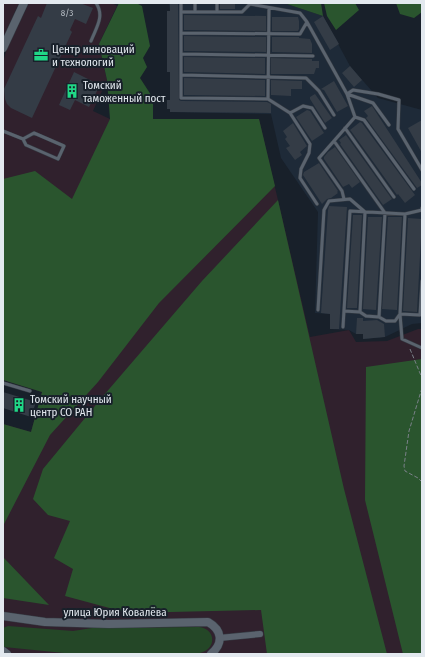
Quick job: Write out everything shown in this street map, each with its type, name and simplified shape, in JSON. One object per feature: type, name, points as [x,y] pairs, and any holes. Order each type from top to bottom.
[{"type":"main road","points":[[3,48],[24,3]]},
{"type":"main road","name":"улица Юрия Ковалёва","points":[[3,616],[14,619],[45,622],[109,624],[208,622],[218,630],[219,638]]},
{"type":"main road","points":[[3,622],[14,619]]},
{"type":"main road","points":[[211,654],[216,650],[219,644],[219,638]]},
{"type":"main road","points":[[3,651],[7,654]]},
{"type":"street","points":[[219,638],[260,634]]},
{"type":"lane","points":[[91,41],[100,20],[101,10],[96,3]]},
{"type":"lane","points":[[181,3],[181,98],[268,99],[290,113],[310,144],[309,153],[301,169],[300,178],[317,204]]},
{"type":"lane","points":[[195,3],[195,12]]},
{"type":"lane","points":[[217,3],[217,12]]},
{"type":"lane","points":[[181,12],[242,12],[250,4],[300,13],[307,22],[347,94],[355,116],[364,120],[414,189]]},
{"type":"lane","points":[[268,99],[269,8]]},
{"type":"lane","points":[[181,33],[300,34],[307,22]]},
{"type":"lane","points":[[181,54],[314,56]]},
{"type":"lane","points":[[181,75],[306,78],[319,91],[334,115]]},
{"type":"lane","points":[[347,94],[353,90],[378,94],[399,100],[398,129],[422,170]]},
{"type":"lane","points":[[347,94],[373,103],[389,125]]},
{"type":"lane","points":[[290,113],[303,106],[312,108],[325,128]]},
{"type":"lane","points":[[344,199],[342,191],[319,158],[355,116]]},
{"type":"lane","points":[[345,128],[394,197]]},
{"type":"lane","points":[[3,131],[23,139],[26,145],[58,159],[64,146],[34,133],[23,139]]},
{"type":"lane","points":[[334,140],[384,213],[379,317]]},
{"type":"lane","points":[[318,310],[324,210],[329,201],[350,199],[365,212]]},
{"type":"lane","points":[[343,326],[350,211],[405,214],[422,209]]},
{"type":"lane","points":[[360,312],[365,212]]},
{"type":"lane","points":[[405,214],[400,314],[402,339],[422,348]]},
{"type":"lane","points":[[400,314],[421,315],[422,281]]},
{"type":"lane","points":[[344,310],[360,312],[366,316],[379,317],[386,321],[395,321],[400,314]]},
{"type":"lane","points":[[3,383],[30,391]]},
{"type":"path","points":[[406,341],[422,378]]},
{"type":"path","points":[[422,388],[409,431],[404,466],[405,471],[422,482]]},
{"type":"shaded area","points":[[3,3],[19,3],[3,38]]},
{"type":"shaded area","points":[[29,3],[112,3],[117,6],[99,44],[107,80],[93,111],[110,119],[259,119],[310,337],[349,330],[356,342],[387,341],[418,329],[422,329],[422,654],[3,654],[3,424],[31,432],[42,392],[3,380],[3,62],[7,48]]},
{"type":"shaded area","points":[[169,3],[284,3],[323,16],[350,66],[378,98],[422,110],[422,323],[412,324],[385,337],[363,339],[363,334],[356,334],[349,330],[330,329],[330,314],[315,313],[318,212],[281,158],[271,114],[170,112],[170,109],[167,109],[167,100],[170,100],[170,72],[167,72],[167,11],[170,11]]},
{"type":"green space","points":[[119,3],[136,3],[142,6],[150,46],[143,58],[147,67],[140,78],[153,98],[153,119],[259,119],[275,186],[159,303],[98,382],[50,435],[3,526],[3,424],[31,432],[42,392],[3,380],[3,179],[35,171],[72,199],[110,119],[107,80],[99,44]]},
{"type":"green space","points":[[284,3],[321,3],[323,16]]},
{"type":"green space","points":[[324,3],[355,3],[359,10],[336,30],[327,16]]},
{"type":"green space","points":[[396,3],[422,3],[422,12],[414,18],[400,14]]},
{"type":"green space","points":[[278,200],[344,489],[387,654],[267,654],[261,610],[128,613],[65,596],[73,569],[54,558],[70,521],[48,515],[33,499],[43,469],[104,395],[202,281]]},
{"type":"green space","points":[[422,359],[422,654],[403,654],[365,500],[366,367]]},
{"type":"green space","points":[[3,557],[49,605],[3,598]]},
{"type":"green space","points":[[8,626],[73,631],[92,628],[199,627],[209,631],[212,644],[206,651],[200,653],[74,654],[4,647],[3,628]]},
{"type":"building","name":"Центр инноваций и технологий","points":[[47,3],[80,3],[93,8],[86,24],[75,19],[70,30],[72,32],[32,118],[11,108],[7,104],[4,89],[38,16],[41,18]]},
{"type":"building","points":[[170,3],[178,3],[179,100],[267,102],[271,104],[271,113],[170,112],[170,109],[167,109],[167,100],[170,100],[170,72],[167,72],[167,11],[170,11]]},
{"type":"building","points":[[220,3],[235,3],[235,9],[220,9]]},
{"type":"building","points":[[184,15],[266,16],[266,31],[184,30]]},
{"type":"building","points":[[323,16],[339,44],[330,50],[314,22]]},
{"type":"building","points":[[272,17],[298,17],[299,29],[298,31],[272,31]]},
{"type":"building","points":[[184,36],[266,37],[266,52],[184,51]]},
{"type":"building","points":[[272,37],[299,37],[310,39],[312,44],[312,53],[272,52]]},
{"type":"building","points":[[184,57],[265,58],[265,74],[184,72]]},
{"type":"building","points":[[271,58],[312,59],[312,61],[319,61],[319,68],[316,68],[314,74],[271,74]]},
{"type":"building","points":[[350,66],[362,80],[354,87],[342,73]]},
{"type":"building","points":[[74,72],[100,85],[89,107],[75,100],[70,110],[59,105]]},
{"type":"building","points":[[184,78],[265,80],[265,96],[184,95]]},
{"type":"building","points":[[271,80],[302,81],[302,89],[291,89],[291,96],[271,95]]},
{"type":"building","points":[[334,81],[348,106],[337,112],[324,90],[321,89]]},
{"type":"building","points":[[315,94],[332,118],[325,123],[310,99],[310,97]]},
{"type":"building","points":[[372,106],[422,183],[422,185],[417,188],[366,118],[368,116],[364,111]]},
{"type":"building","points":[[307,110],[310,111],[324,133],[312,141],[296,117]]},
{"type":"building","points":[[422,120],[422,153],[408,128]]},
{"type":"building","points":[[360,122],[415,195],[405,203],[398,194],[397,195],[350,130]]},
{"type":"building","points":[[293,123],[307,146],[300,152],[302,155],[295,160],[286,148],[290,146],[285,139],[287,137],[283,131]]},
{"type":"building","points":[[346,135],[392,199],[383,205],[340,144],[341,143],[339,140]]},
{"type":"building","points":[[335,147],[360,182],[352,188],[349,184],[343,187],[324,159],[328,152]]},
{"type":"building","points":[[319,163],[338,191],[338,193],[327,199],[322,204],[303,175],[304,172]]},
{"type":"building","points":[[329,206],[347,207],[339,329],[330,329],[330,314],[321,313]]},
{"type":"building","points":[[353,215],[362,215],[357,308],[347,308]]},
{"type":"building","points":[[368,217],[382,217],[376,310],[363,309]]},
{"type":"building","points":[[388,217],[402,217],[397,310],[382,309]]},
{"type":"building","points":[[408,218],[422,219],[417,312],[403,311]]},
{"type":"building","points":[[357,318],[363,318],[363,321],[377,320],[384,324],[385,337],[363,339],[363,334],[356,334]]},
{"type":"building","name":"Томский научный центр СО РАН","points":[[3,392],[36,402],[31,417],[3,408]]},
{"type":"place","name":"Центр инноваций и технологий","points":[[41,55]]},
{"type":"place","name":"Томский таможенный пост","points":[[72,91]]},
{"type":"place","name":"Томский научный центр СО РАН","points":[[19,405]]}]
